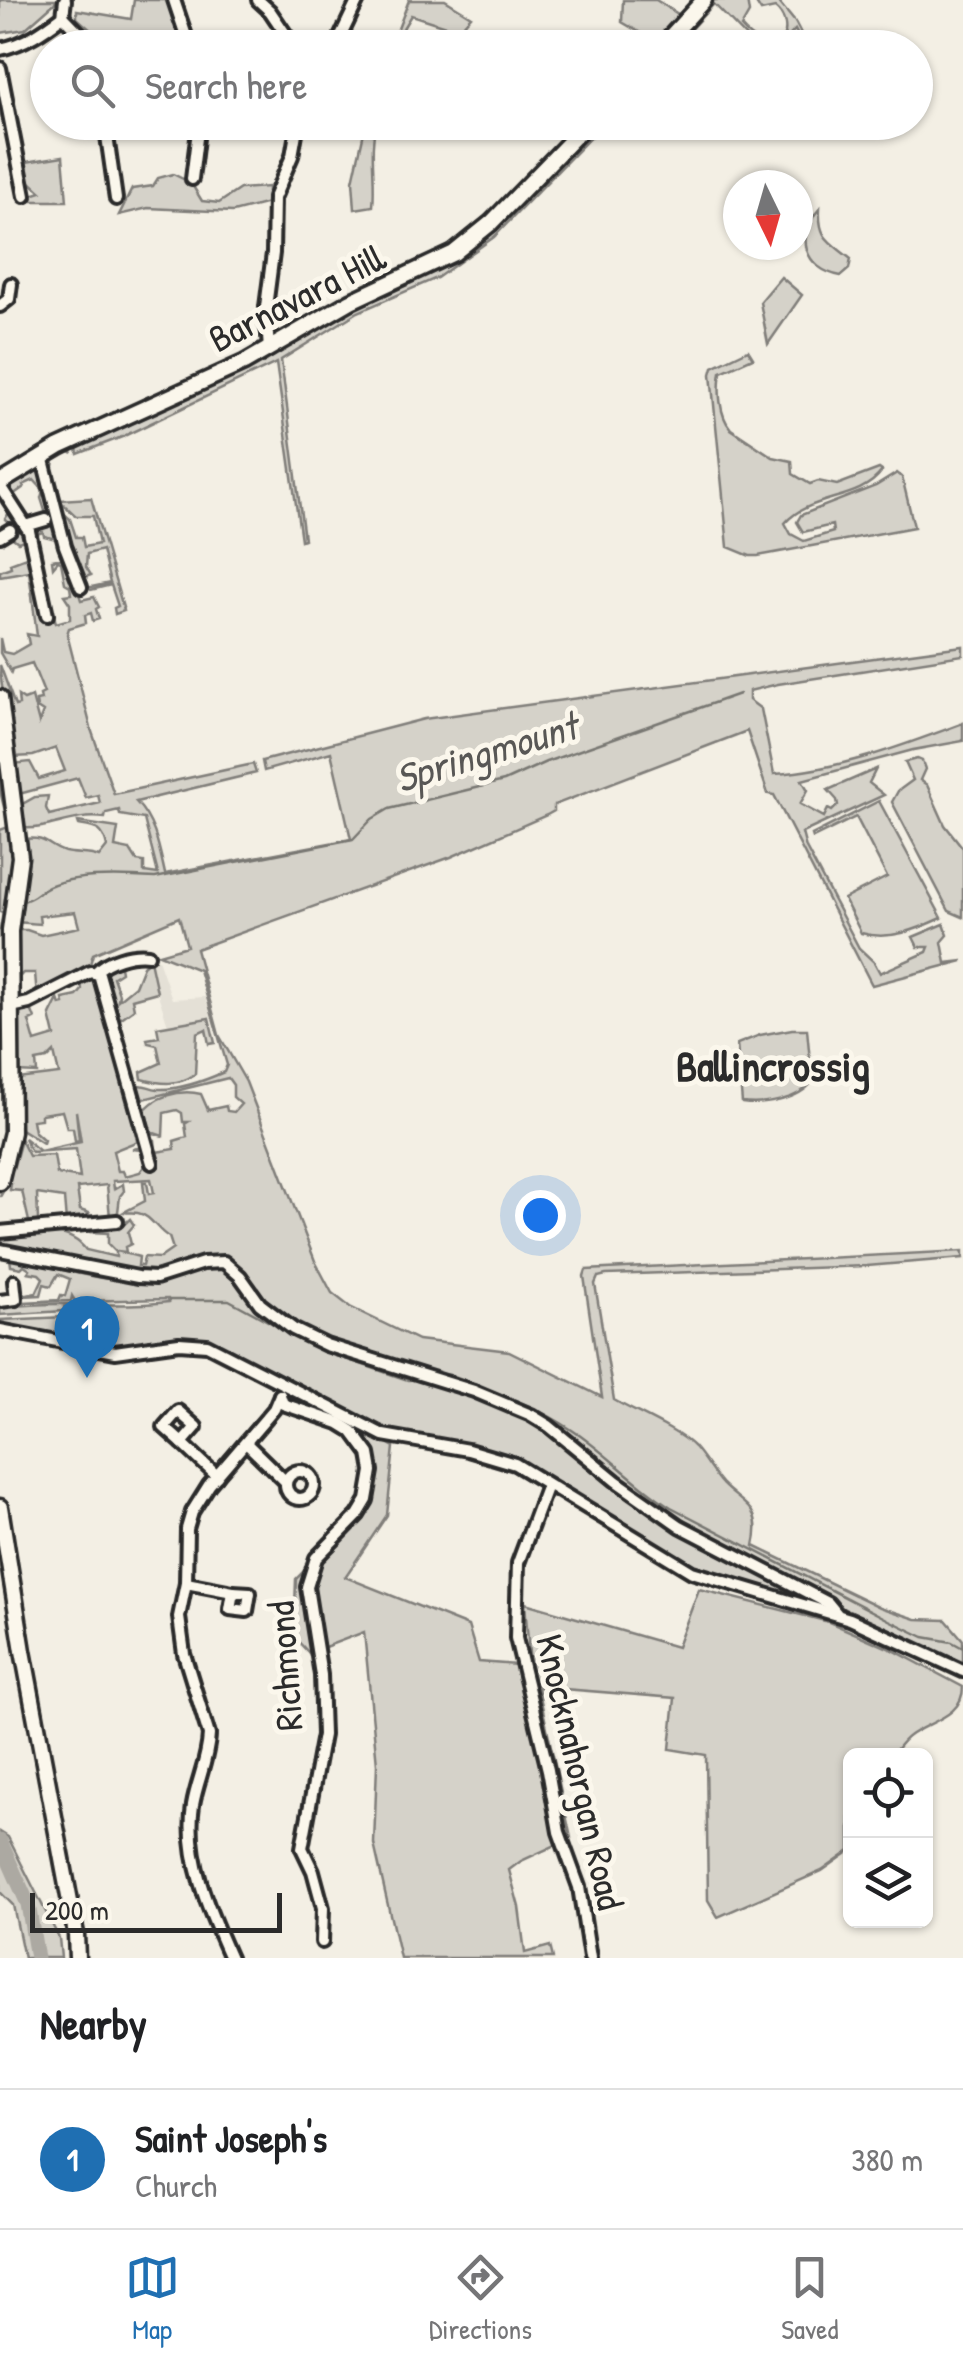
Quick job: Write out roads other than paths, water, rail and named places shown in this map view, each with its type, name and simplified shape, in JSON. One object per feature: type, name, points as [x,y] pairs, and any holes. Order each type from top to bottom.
[{"type":"main road","points":[[676,30],[704,0]]},
{"type":"main road","name":"Barnavara Hill","points":[[0,484],[42,456],[269,350],[351,302],[428,268],[492,224],[572,140]]},
{"type":"main road","points":[[0,698],[20,856],[10,927],[11,1007],[5,1067],[12,1132],[0,1182]]},
{"type":"main road","points":[[0,1507],[78,1958]]},
{"type":"street","points":[[43,30],[63,16],[66,0]]},
{"type":"street","points":[[174,0],[184,30]]},
{"type":"street","points":[[258,0],[283,30]]},
{"type":"street","points":[[344,30],[358,0]]},
{"type":"street","points":[[63,16],[77,30]]},
{"type":"street","points":[[0,49],[30,39]]},
{"type":"street","points":[[0,68],[25,196]]},
{"type":"street","points":[[108,140],[116,199]]},
{"type":"street","points":[[192,178],[197,140]]},
{"type":"street","points":[[269,350],[266,306],[273,253],[274,198],[295,140]]},
{"type":"street","points":[[0,306],[9,299],[11,284]]},
{"type":"street","points":[[42,456],[64,546],[81,587]]},
{"type":"street","points":[[0,484],[26,526],[38,562],[47,614]]},
{"type":"street","points":[[26,526],[46,520]]},
{"type":"street","points":[[11,1007],[29,1003],[102,966],[148,955]]},
{"type":"street","points":[[96,972],[102,979],[152,1164]]},
{"type":"street","points":[[0,1232],[117,1221]]},
{"type":"street","points":[[0,1250],[138,1278],[173,1275],[203,1263],[224,1262],[240,1276],[260,1304],[294,1329],[326,1345],[474,1391],[531,1416],[680,1526],[828,1603],[838,1615]]},
{"type":"street","points":[[0,1301],[16,1299],[14,1280]]},
{"type":"street","points":[[0,1330],[115,1352],[199,1343],[282,1390],[383,1436],[515,1464],[692,1572],[838,1615],[963,1671]]},
{"type":"street","points":[[230,1958],[199,1880],[193,1806],[209,1735],[184,1654],[179,1617],[186,1583],[187,1529],[192,1512],[274,1408],[282,1390]]},
{"type":"street","name":"Richmond","points":[[282,1390],[283,1404],[292,1410],[352,1431],[369,1454],[372,1471],[367,1500],[358,1515],[316,1558],[307,1587],[323,1712],[316,1784],[302,1848],[323,1908],[322,1942]]},
{"type":"street","points":[[182,1442],[217,1476]]},
{"type":"street","points":[[247,1444],[286,1482]]},
{"type":"street","name":"Knocknahorgan Road","points":[[547,1484],[518,1563],[516,1638],[559,1832],[579,1886],[590,1958]]},
{"type":"street","points":[[186,1583],[234,1592]]},
{"type":"waterway","name":"Springmount","points":[[22,901],[49,886],[73,879],[155,878],[353,839],[372,819],[389,809],[504,781],[546,762],[739,694]]},
{"type":"waterway","points":[[169,1300],[229,1300],[325,1352],[408,1380],[421,1379]]},
{"type":"waterway","points":[[437,1374],[451,1375],[543,1413],[585,1439],[671,1507],[924,1637],[963,1648]]},
{"type":"waterway","points":[[0,1841],[28,1904],[37,1958]]},
{"type":"place","name":"Saint Joseph's","points":[[87,1378]]},
{"type":"district","name":"Ballincrossig","points":[[773,1066]]}]
